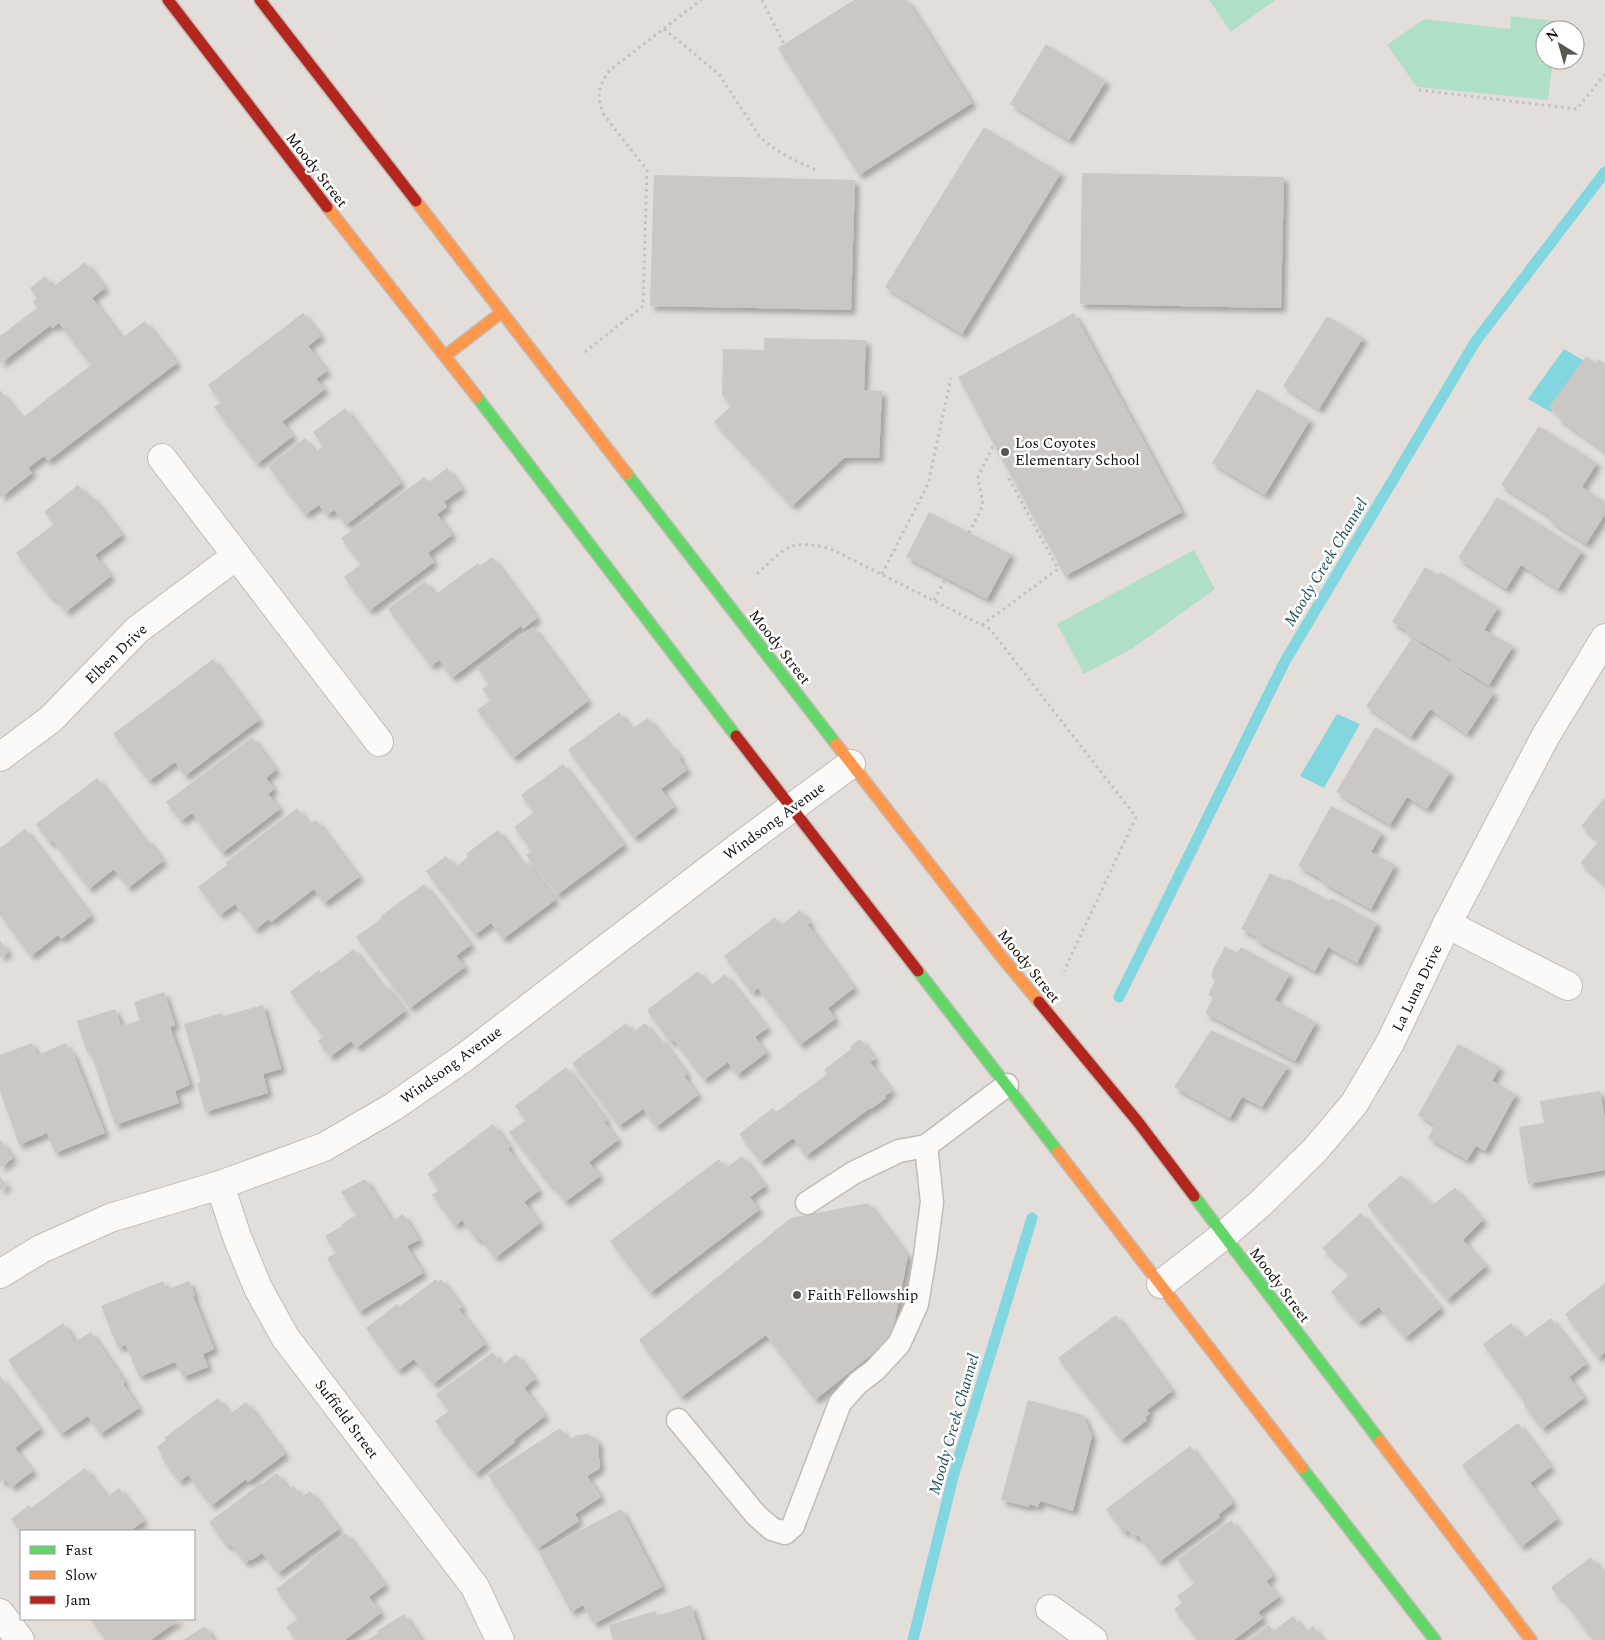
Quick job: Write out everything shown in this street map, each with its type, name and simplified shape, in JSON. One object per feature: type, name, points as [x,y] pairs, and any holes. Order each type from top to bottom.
[{"type":"main road","name":"Moody Street","points":[[168,0],[327,207],[446,356],[792,808],[1435,1640]]},
{"type":"main road","name":"Moody Street","points":[[260,0],[1000,955],[1138,1122],[1531,1640]]},
{"type":"main road","points":[[446,356],[502,312]]},
{"type":"street","points":[[162,458],[379,742]]},
{"type":"street","name":"Elben Drive","points":[[0,757],[51,719],[137,630],[236,556]]},
{"type":"street","name":"La Luna Drive","points":[[1161,1284],[1223,1236],[1261,1203],[1315,1150],[1354,1104],[1390,1043],[1448,924],[1545,737],[1605,638]]},
{"type":"street","name":"Windsong Avenue","points":[[0,1274],[41,1250],[110,1218],[220,1185],[324,1147],[394,1107],[465,1057],[741,845],[851,764]]},
{"type":"street","points":[[1448,924],[1568,986]]},
{"type":"street","name":"Suffield Street","points":[[220,1185],[237,1237],[258,1288],[285,1337],[475,1587],[500,1640]]},
{"type":"street","points":[[1050,1609],[1093,1640]]},
{"type":"street","points":[[0,1613],[20,1640]]},
{"type":"lane","points":[[807,1203],[862,1168],[898,1151],[926,1146],[1007,1085]]},
{"type":"lane","points":[[678,1420],[756,1515],[772,1529],[784,1533],[793,1526],[840,1403],[899,1344],[917,1304],[932,1202],[926,1146]]},
{"type":"path","points":[[585,352],[643,306],[647,170],[604,115],[600,105],[602,81],[610,70],[702,0]]},
{"type":"path","points":[[762,0],[784,44]]},
{"type":"path","points":[[664,29],[719,74],[760,137],[767,144],[792,160],[816,170]]},
{"type":"path","points":[[1419,90],[1577,109],[1605,74]]},
{"type":"path","points":[[882,574],[928,484],[951,378]]},
{"type":"path","points":[[969,533],[983,505],[978,477],[994,444]]},
{"type":"path","points":[[982,625],[1058,569],[1009,479],[1010,475]]},
{"type":"path","points":[[757,574],[784,548],[797,544],[814,544],[831,548],[990,629],[1136,817],[1064,971]]},
{"type":"path","points":[[934,600],[946,578]]},
{"type":"green space","points":[[1209,0],[1275,0],[1231,32]]},
{"type":"green space","points":[[1511,16],[1548,20],[1535,20],[1535,70],[1552,70],[1548,100],[1417,87],[1387,45],[1424,19],[1510,29]]},
{"type":"green space","points":[[1194,550],[1215,589],[1133,648],[1084,674],[1057,624]]},
{"type":"water","points":[[1564,349],[1586,362],[1551,412],[1528,399]]},
{"type":"water","points":[[1337,714],[1360,724],[1324,788],[1300,776]]},
{"type":"building","points":[[854,0],[907,0],[972,103],[859,175],[778,48]]},
{"type":"building","points":[[1046,44],[1106,81],[1069,140],[1010,104]]},
{"type":"building","points":[[984,127],[1061,173],[962,334],[885,287]]},
{"type":"building","points":[[1082,173],[1284,177],[1281,308],[1080,304]]},
{"type":"building","points":[[654,175],[855,180],[851,310],[650,306]]},
{"type":"building","points":[[85,262],[105,288],[92,298],[122,338],[145,321],[177,363],[48,461],[44,456],[28,468],[32,473],[0,498],[0,390],[22,418],[91,365],[59,323],[52,328],[51,325],[0,364],[0,336],[37,308],[33,302],[37,298],[30,288],[45,276],[53,287]]},
{"type":"building","points":[[303,313],[321,336],[308,346],[327,371],[316,379],[325,389],[282,422],[293,436],[257,464],[214,407],[221,402],[208,385]]},
{"type":"building","points":[[1074,313],[1182,512],[1065,576],[958,377]]},
{"type":"building","points":[[1327,316],[1363,338],[1319,409],[1283,386]]},
{"type":"building","points":[[764,338],[866,340],[864,390],[882,391],[879,458],[844,458],[792,506],[714,422],[732,405],[722,395],[723,349],[764,350]]},
{"type":"building","points":[[1586,356],[1596,363],[1598,359],[1605,364],[1605,451],[1558,418],[1559,415],[1549,407]]},
{"type":"building","points":[[1257,389],[1310,420],[1265,495],[1212,463]]},
{"type":"building","points":[[345,408],[401,483],[346,525],[334,510],[327,515],[319,505],[305,515],[268,466],[305,438],[315,452],[323,446],[313,432]]},
{"type":"building","points":[[1539,426],[1597,463],[1582,487],[1605,502],[1605,514],[1586,544],[1549,520],[1551,517],[1501,485]]},
{"type":"building","points":[[447,468],[462,489],[444,502],[447,507],[437,514],[452,535],[428,553],[434,562],[369,611],[344,577],[361,564],[341,538],[424,477],[429,482]]},
{"type":"building","points":[[78,485],[88,497],[91,495],[122,535],[95,555],[111,576],[66,612],[54,597],[52,599],[16,553],[54,524],[44,512]]},
{"type":"building","points":[[1497,497],[1582,551],[1558,589],[1521,565],[1506,589],[1458,558]]},
{"type":"building","points":[[929,512],[1011,554],[987,599],[906,557]]},
{"type":"building","points":[[492,557],[537,618],[523,629],[521,626],[452,678],[439,660],[431,666],[388,609],[425,581],[435,595],[478,563],[480,566]]},
{"type":"building","points":[[1425,567],[1438,575],[1440,572],[1498,607],[1484,630],[1513,646],[1489,685],[1451,663],[1452,660],[1406,633],[1407,631],[1392,622]]},
{"type":"building","points":[[533,627],[588,701],[513,758],[477,710],[491,700],[482,689],[489,684],[477,668]]},
{"type":"building","points":[[1412,638],[1494,693],[1467,734],[1430,709],[1411,737],[1366,706]]},
{"type":"building","points":[[213,659],[259,720],[185,776],[175,762],[149,781],[113,734]]},
{"type":"building","points":[[619,712],[632,729],[648,718],[681,758],[679,759],[687,770],[661,789],[674,807],[634,838],[568,750]]},
{"type":"building","points":[[1375,727],[1450,772],[1427,809],[1407,797],[1390,825],[1336,792]]},
{"type":"building","points":[[252,737],[276,770],[266,778],[274,789],[268,794],[280,809],[222,853],[192,813],[181,821],[166,802]]},
{"type":"building","points":[[563,764],[624,845],[557,895],[526,855],[532,851],[514,827],[534,812],[521,795]]},
{"type":"building","points":[[97,778],[145,841],[147,839],[163,861],[128,888],[114,869],[89,889],[53,841],[50,843],[36,824]]},
{"type":"building","points":[[1605,797],[1605,884],[1580,863],[1599,841],[1581,826]]},
{"type":"building","points":[[1331,806],[1382,833],[1371,852],[1395,865],[1371,909],[1322,882],[1323,880],[1298,866]]},
{"type":"building","points":[[297,808],[309,824],[316,820],[359,877],[324,903],[314,889],[271,922],[269,919],[255,930],[235,904],[220,915],[198,887],[227,865],[225,863]]},
{"type":"building","points":[[25,829],[91,916],[61,939],[58,935],[31,956],[0,915],[0,848]]},
{"type":"building","points":[[498,830],[522,863],[525,861],[555,900],[503,939],[491,923],[475,935],[426,871],[446,856],[455,867],[468,857],[466,854]]},
{"type":"building","points":[[1270,873],[1286,881],[1288,879],[1330,901],[1331,898],[1377,923],[1357,963],[1328,947],[1315,971],[1256,940],[1257,937],[1241,929]]},
{"type":"building","points":[[424,884],[471,945],[456,956],[465,967],[410,1008],[356,937]]},
{"type":"building","points":[[800,910],[810,923],[808,925],[854,988],[828,1008],[835,1019],[800,1045],[758,988],[752,993],[724,956],[775,917],[781,925]]},
{"type":"building","points":[[0,940],[8,952],[0,958]]},
{"type":"building","points":[[1225,946],[1237,953],[1241,947],[1290,974],[1275,1000],[1316,1022],[1295,1061],[1205,1013],[1213,998],[1208,995],[1215,981],[1212,977],[1212,971]]},
{"type":"building","points":[[354,949],[382,986],[384,984],[405,1011],[356,1048],[351,1041],[330,1057],[318,1041],[323,1037],[290,992],[319,970],[321,973]]},
{"type":"building","points":[[698,971],[710,986],[725,974],[767,1028],[755,1037],[766,1053],[737,1075],[728,1062],[704,1080],[674,1040],[671,1043],[647,1010]]},
{"type":"building","points":[[164,992],[175,1025],[170,1027],[190,1085],[175,1091],[179,1103],[115,1125],[90,1051],[87,1053],[77,1021],[115,1009],[121,1026],[140,1020],[134,1002]]},
{"type":"building","points":[[263,1005],[281,1069],[263,1074],[268,1093],[205,1112],[197,1083],[201,1082],[184,1024],[222,1013],[223,1016]]},
{"type":"building","points":[[626,1023],[633,1032],[645,1023],[658,1040],[660,1038],[687,1074],[684,1076],[698,1095],[656,1127],[643,1109],[619,1126],[572,1063]]},
{"type":"building","points":[[1211,1030],[1288,1066],[1262,1107],[1242,1097],[1230,1118],[1174,1087]]},
{"type":"building","points":[[860,1039],[875,1059],[870,1062],[892,1091],[885,1096],[886,1098],[806,1156],[793,1138],[761,1162],[739,1134],[773,1108],[776,1112],[827,1074],[824,1070],[851,1049],[849,1047]]},
{"type":"building","points":[[32,1043],[37,1055],[66,1043],[70,1052],[72,1051],[105,1133],[55,1153],[47,1133],[19,1145],[0,1091],[0,1055]]},
{"type":"building","points":[[1458,1044],[1500,1067],[1492,1081],[1516,1094],[1485,1151],[1476,1146],[1467,1160],[1428,1138],[1435,1125],[1418,1115]]},
{"type":"building","points":[[566,1067],[606,1120],[604,1122],[618,1140],[589,1162],[600,1176],[565,1202],[552,1185],[551,1187],[509,1132],[526,1120],[515,1106]]},
{"type":"building","points":[[1600,1091],[1605,1120],[1605,1170],[1528,1184],[1519,1127],[1544,1123],[1540,1101]]},
{"type":"building","points":[[493,1124],[510,1147],[508,1149],[539,1191],[524,1202],[540,1223],[495,1258],[480,1238],[477,1240],[462,1220],[455,1226],[432,1195],[439,1190],[427,1174]]},
{"type":"building","points":[[0,1139],[13,1158],[0,1168]]},
{"type":"building","points":[[742,1156],[765,1186],[750,1197],[759,1210],[650,1293],[610,1241],[719,1159],[726,1168]]},
{"type":"building","points":[[1401,1175],[1432,1205],[1455,1188],[1483,1220],[1463,1240],[1486,1266],[1447,1300],[1367,1205]]},
{"type":"building","points":[[0,1176],[7,1186],[0,1191]]},
{"type":"building","points":[[365,1179],[392,1221],[403,1214],[419,1240],[407,1246],[423,1273],[359,1312],[327,1258],[336,1253],[325,1236],[356,1215],[341,1192]]},
{"type":"building","name":"Faith Fellowship","points":[[868,1203],[908,1256],[891,1339],[815,1400],[766,1335],[681,1397],[639,1340],[791,1218]]},
{"type":"building","points":[[1361,1213],[1441,1308],[1405,1338],[1379,1307],[1358,1323],[1331,1292],[1350,1274],[1322,1248]]},
{"type":"building","points":[[436,1279],[438,1282],[441,1279],[462,1307],[459,1309],[485,1344],[433,1384],[414,1359],[398,1371],[366,1328],[397,1304],[399,1307]]},
{"type":"building","points":[[163,1281],[166,1290],[189,1281],[214,1349],[203,1354],[208,1367],[183,1377],[175,1362],[139,1377],[126,1345],[118,1348],[101,1306]]},
{"type":"building","points":[[1605,1283],[1605,1352],[1598,1358],[1565,1314]]},
{"type":"building","points":[[1116,1315],[1172,1391],[1147,1410],[1150,1414],[1145,1417],[1147,1420],[1121,1440],[1058,1358]]},
{"type":"building","points":[[1551,1318],[1586,1364],[1569,1377],[1584,1398],[1542,1429],[1483,1344],[1511,1323],[1523,1339]]},
{"type":"building","points":[[63,1323],[75,1342],[91,1332],[125,1382],[123,1384],[139,1408],[100,1434],[88,1416],[61,1434],[8,1360]]},
{"type":"building","points":[[493,1352],[502,1365],[516,1354],[535,1379],[524,1388],[545,1416],[475,1474],[435,1421],[449,1411],[436,1394]]},
{"type":"building","points":[[0,1376],[40,1429],[15,1448],[33,1471],[12,1487],[5,1479],[0,1483]]},
{"type":"building","points":[[218,1398],[230,1414],[246,1402],[285,1454],[248,1482],[246,1479],[211,1506],[188,1475],[179,1482],[161,1457],[163,1456],[157,1447],[166,1440],[164,1438]]},
{"type":"building","points":[[1028,1400],[1083,1415],[1092,1436],[1073,1511],[1040,1501],[1038,1507],[1030,1504],[1029,1507],[1001,1500]]},
{"type":"building","points":[[1518,1423],[1551,1467],[1530,1483],[1557,1519],[1521,1547],[1462,1465]]},
{"type":"building","points":[[560,1428],[568,1440],[577,1435],[588,1434],[598,1442],[599,1469],[587,1476],[601,1497],[575,1514],[579,1521],[537,1549],[488,1475]]},
{"type":"building","points":[[1190,1446],[1233,1503],[1218,1515],[1220,1517],[1159,1562],[1138,1535],[1134,1538],[1128,1530],[1124,1533],[1106,1509]]},
{"type":"building","points":[[85,1468],[107,1497],[119,1488],[144,1521],[131,1530],[20,1531],[11,1519],[29,1505],[31,1508]]},
{"type":"building","points":[[277,1473],[289,1490],[294,1486],[301,1497],[310,1491],[339,1529],[278,1573],[262,1553],[245,1563],[230,1544],[227,1546],[209,1522]]},
{"type":"building","points":[[621,1509],[662,1587],[594,1624],[583,1605],[571,1612],[539,1552]]},
{"type":"building","points":[[1231,1520],[1273,1576],[1266,1581],[1279,1597],[1258,1612],[1263,1618],[1234,1640],[1198,1640],[1174,1609],[1182,1603],[1177,1596],[1195,1583],[1177,1560]]},
{"type":"building","points":[[346,1533],[385,1585],[369,1597],[381,1613],[345,1640],[296,1640],[286,1627],[298,1619],[276,1589]]},
{"type":"building","points":[[1591,1557],[1605,1576],[1605,1640],[1593,1640],[1562,1598],[1560,1599],[1551,1587]]},
{"type":"building","points":[[691,1605],[702,1640],[613,1640],[609,1625],[655,1611],[657,1616]]},
{"type":"building","points":[[404,1614],[421,1640],[367,1640],[378,1633],[377,1631]]},
{"type":"building","points":[[1293,1616],[1305,1632],[1313,1626],[1323,1640],[1249,1640],[1269,1625],[1273,1631]]},
{"type":"building","points":[[91,1620],[179,1620],[151,1640],[106,1640]]},
{"type":"building","points":[[205,1626],[214,1640],[183,1640]]},
{"type":"waterway","name":"Moody Creek Channel","points":[[1119,997],[1284,663],[1475,342],[1605,172]]},
{"type":"waterway","name":"Moody Creek Channel","points":[[913,1640],[953,1477],[1032,1218]]},
{"type":"traffic: fast","points":[[477,397],[736,736]]},
{"type":"traffic: fast","points":[[627,474],[836,744]]},
{"type":"traffic: fast","points":[[918,971],[1058,1152]]},
{"type":"traffic: fast","points":[[1194,1196],[1380,1441]]},
{"type":"traffic: fast","points":[[1302,1468],[1435,1640]]},
{"type":"traffic: slow","points":[[416,201],[627,474]]},
{"type":"traffic: slow","points":[[327,207],[477,397]]},
{"type":"traffic: slow","points":[[445,356],[502,312]]},
{"type":"traffic: slow","points":[[836,744],[1000,955],[1039,1002]]},
{"type":"traffic: slow","points":[[1058,1152],[1302,1468]]},
{"type":"traffic: slow","points":[[1380,1441],[1531,1640]]},
{"type":"traffic: jam","points":[[168,0],[327,207]]},
{"type":"traffic: jam","points":[[260,0],[416,201]]},
{"type":"traffic: jam","points":[[736,736],[918,971]]},
{"type":"traffic: jam","points":[[1039,1002],[1138,1122],[1194,1196]]},
{"type":"place","name":"Los Coyotes Elementary School","points":[[1005,452]]},
{"type":"place","name":"Faith Fellowship","points":[[797,1295]]}]
